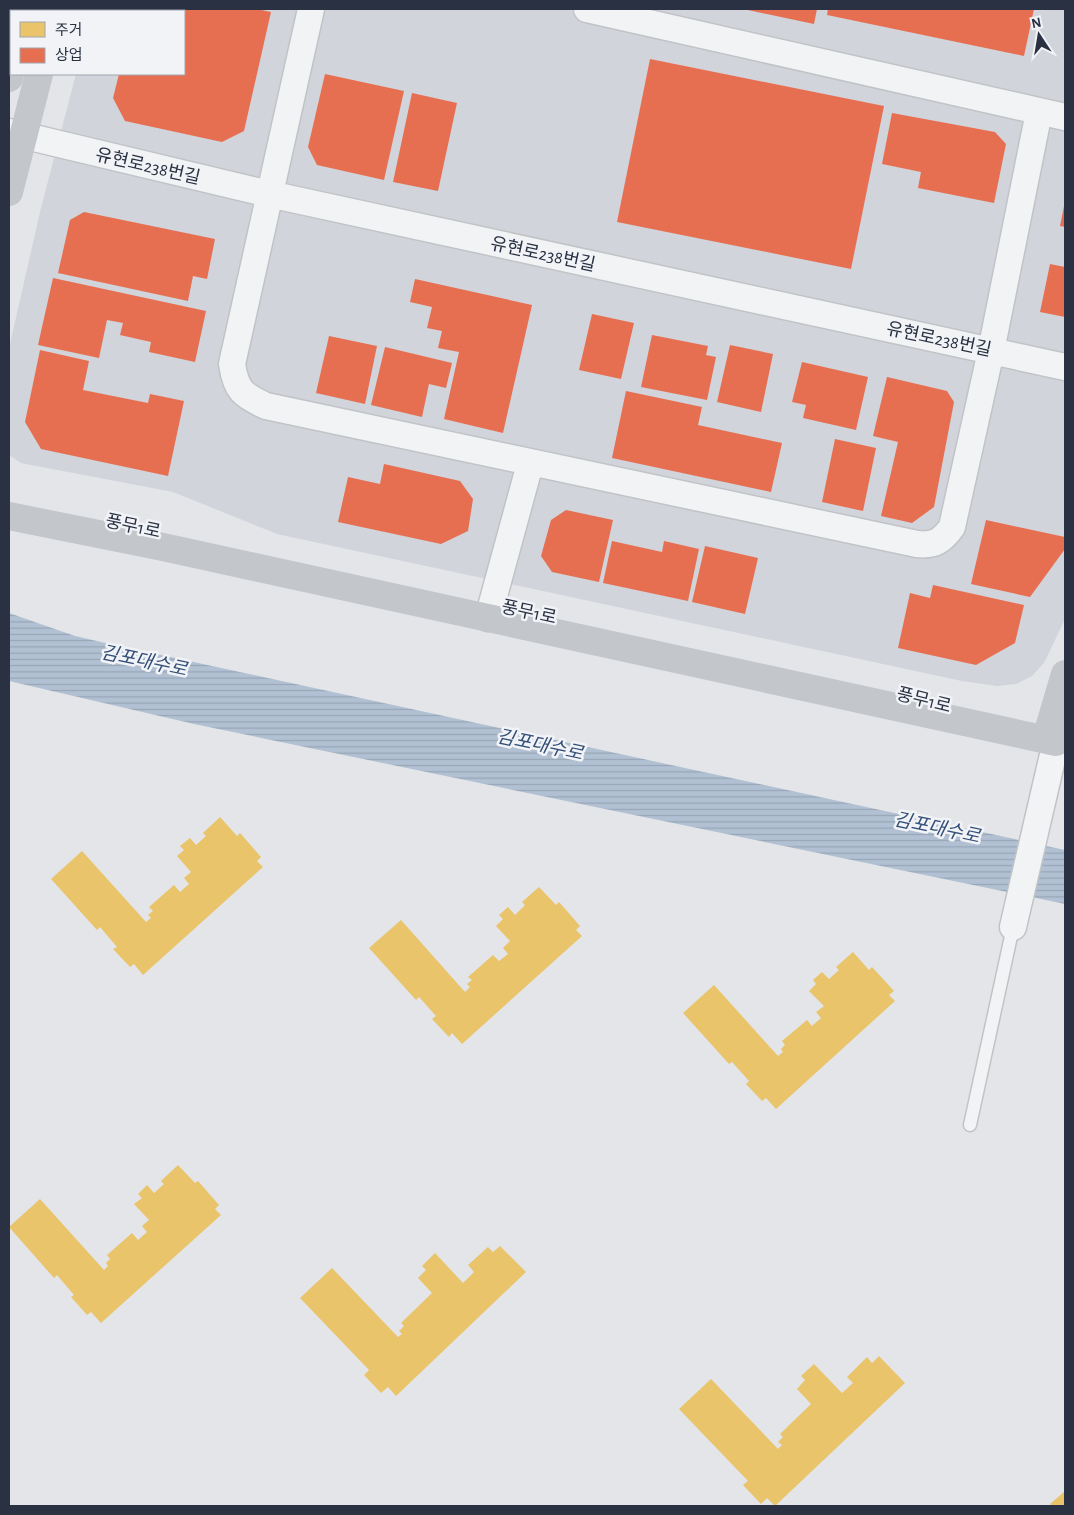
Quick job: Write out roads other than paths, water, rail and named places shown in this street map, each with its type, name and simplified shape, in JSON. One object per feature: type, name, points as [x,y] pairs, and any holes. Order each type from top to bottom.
[{"type":"street","points":[[312,9],[232,364],[235,382],[245,397],[266,406],[530,464],[917,544],[932,545],[944,539],[952,527],[991,351],[1039,112]]},
{"type":"street","points":[[588,9],[1065,117]]},
{"type":"street","points":[[9,192],[15,134],[39,75]]},
{"type":"street","name":"유현로238번길","points":[[15,134],[269,194],[1065,367]]},
{"type":"street","points":[[491,611],[530,464]]},
{"type":"street","name":"풍무1로","points":[[9,498],[491,611]]},
{"type":"street","name":"풍무1로","points":[[9,516],[845,680],[992,716],[1050,741]]},
{"type":"street","points":[[1013,927],[1043,795],[1050,741],[1065,674]]},
{"type":"street","points":[[1050,741],[1065,717]]},
{"type":"lane","points":[[970,1126],[1013,927]]},
{"type":"water","name":"김포대수로","points":[[9,613],[75,636],[101,642],[1065,850],[1065,904],[194,724],[9,681]]}]
